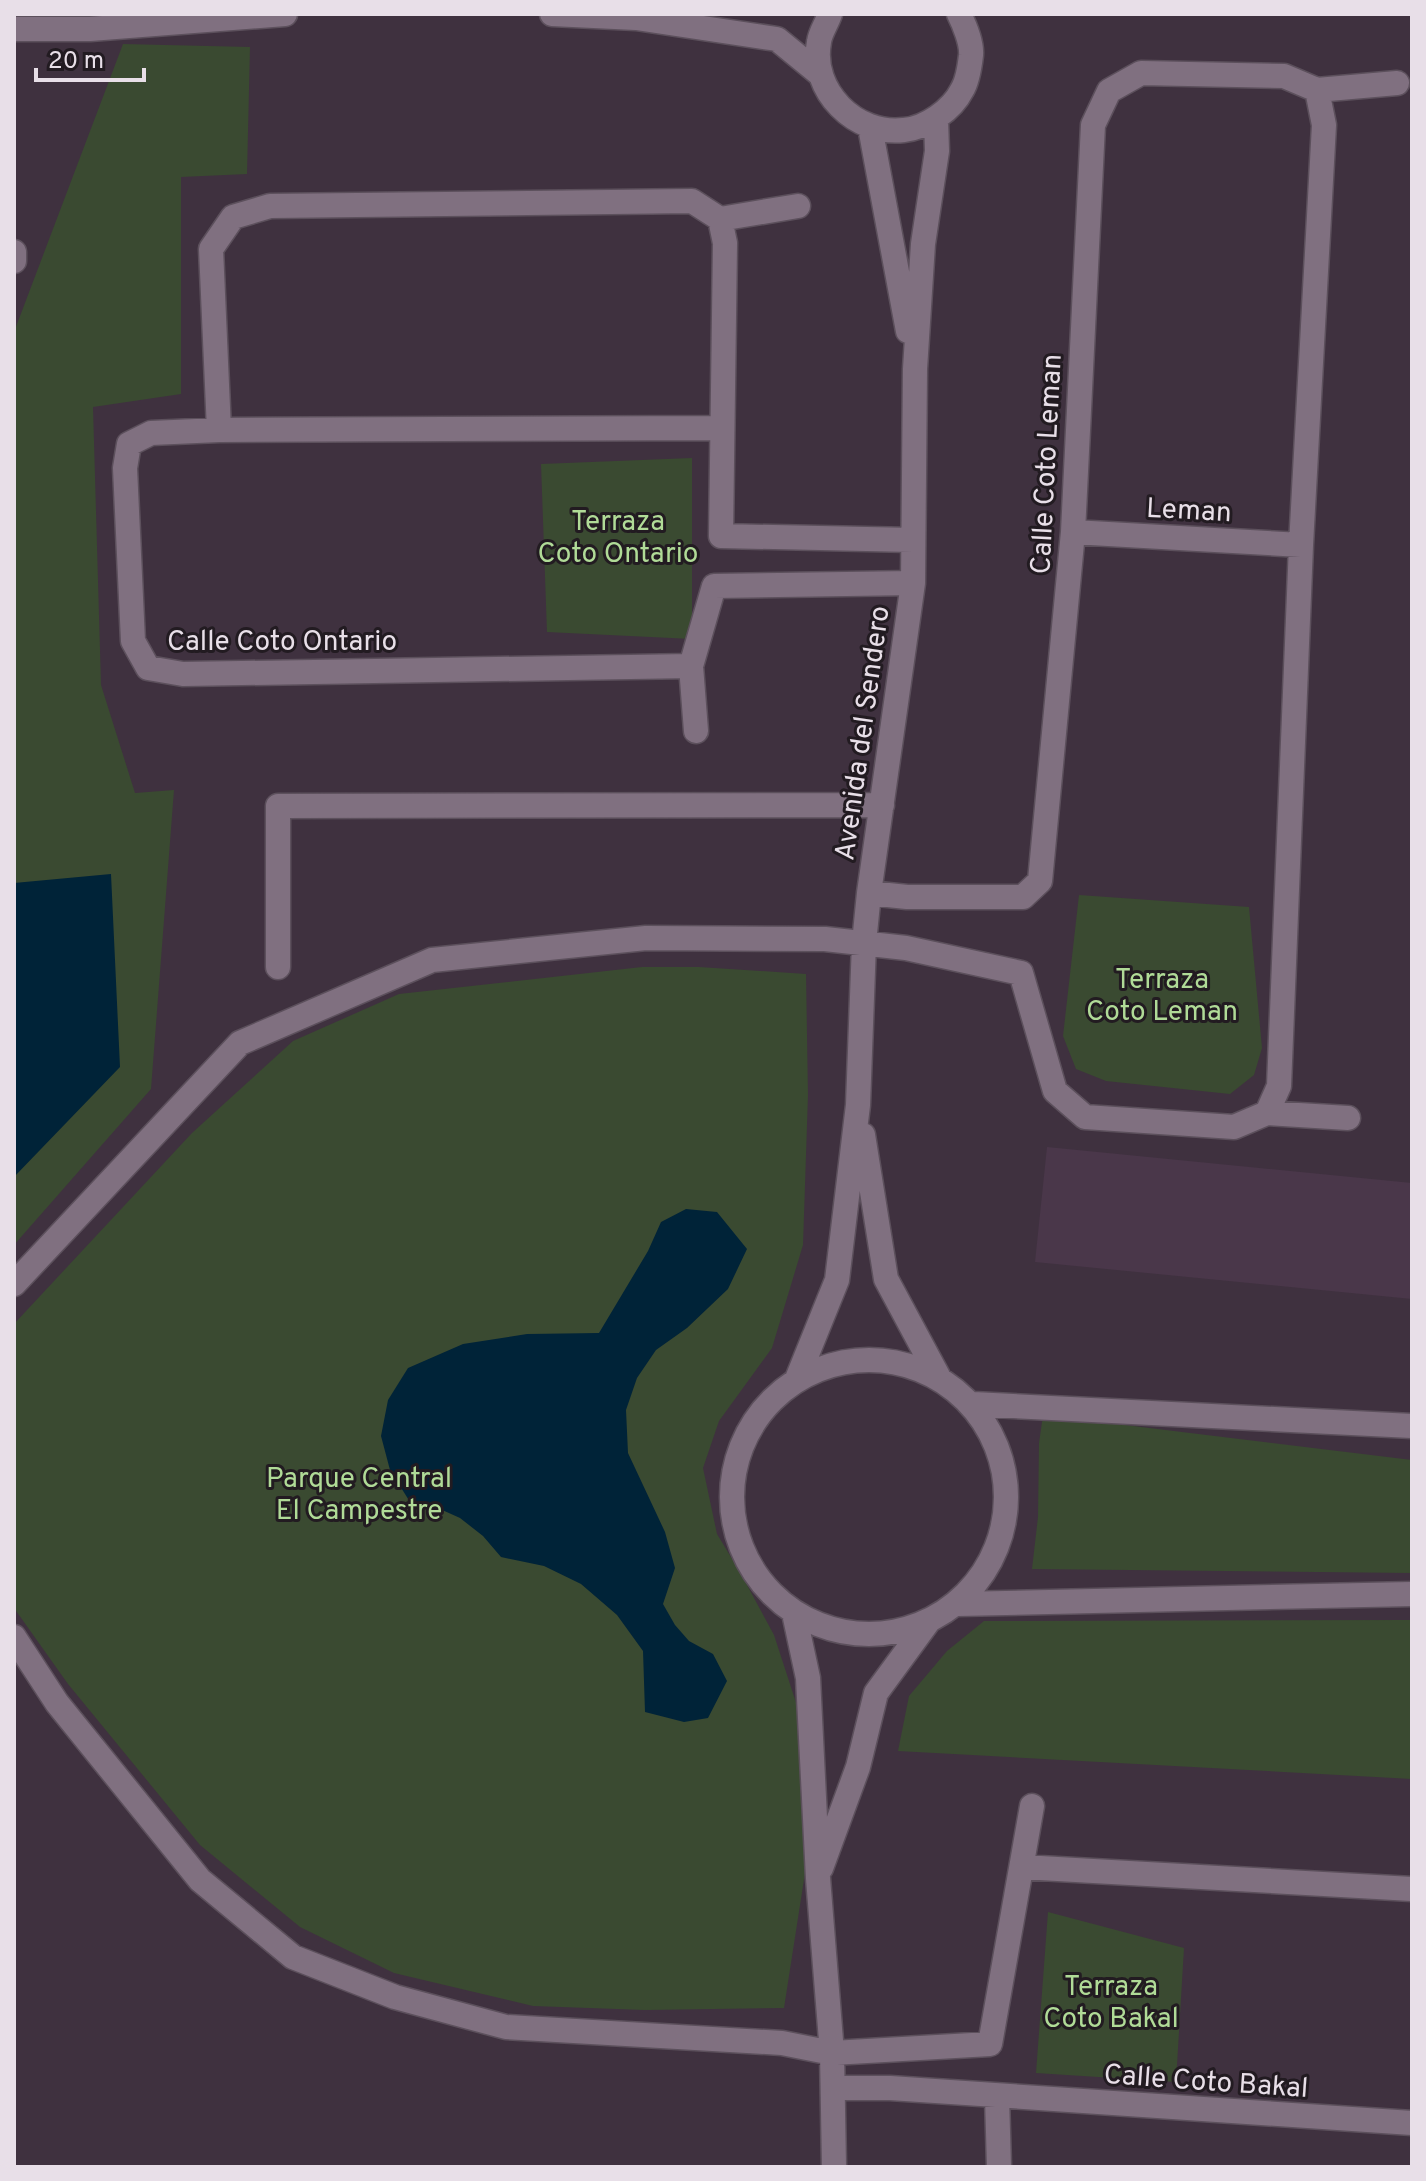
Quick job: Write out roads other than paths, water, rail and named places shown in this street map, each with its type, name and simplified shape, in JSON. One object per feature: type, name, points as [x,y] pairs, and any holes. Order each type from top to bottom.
[{"type":"street","points":[[14,29],[90,29],[285,14]]},
{"type":"street","points":[[552,14],[636,18],[777,39],[821,75]]},
{"type":"street","points":[[636,18],[665,14]]},
{"type":"street","points":[[830,14],[819,43],[821,75],[831,97],[848,115],[870,127],[904,130],[936,119],[963,90],[972,52],[959,14]]},
{"type":"street","name":"Calle Coto Leman","points":[[869,893],[907,897],[1023,897],[1040,881],[1073,532],[1093,125],[1109,91],[1141,73],[1284,76],[1317,90],[1397,83]]},
{"type":"street","points":[[1267,1113],[1279,1086],[1301,545],[1324,125],[1317,90]]},
{"type":"street","name":"Avenida del Sendero","points":[[797,1379],[837,1280],[858,1105],[864,943],[869,893],[913,583],[915,369],[923,244],[937,151],[936,119]]},
{"type":"street","name":"Avenida del Sendero","points":[[870,127],[915,369]]},
{"type":"street","points":[[219,430],[211,249],[233,217],[270,206],[692,201],[720,219],[798,206]]},
{"type":"street","points":[[720,219],[725,243],[721,536],[913,540]]},
{"type":"street","points":[[14,252],[14,261]]},
{"type":"street","name":"Calle Coto Ontario","points":[[691,666],[183,674],[148,668],[133,641],[125,468],[129,444],[151,433],[219,430],[721,428]]},
{"type":"street","name":"Leman","points":[[1073,532],[1301,545]]},
{"type":"street","points":[[696,731],[691,666],[714,586],[913,583]]},
{"type":"street","points":[[278,967],[278,806],[882,805]]},
{"type":"street","points":[[14,1284],[240,1043],[432,960],[646,938],[825,939],[906,948],[1021,973],[1055,1091],[1085,1117],[1234,1127],[1267,1113],[1348,1118]]},
{"type":"street","name":"Avenida del Sendero","points":[[858,1105],[886,1279],[938,1376]]},
{"type":"street","points":[[867,1359],[938,1376],[973,1404],[997,1442],[1008,1485],[1005,1529],[987,1570],[957,1604],[928,1622],[860,1634],[794,1613],[759,1581],[738,1541],[730,1495],[739,1450],[762,1409],[797,1379],[867,1359]]},
{"type":"street","points":[[973,1404],[1412,1426]]},
{"type":"street","points":[[957,1604],[1412,1594]]},
{"type":"street","points":[[794,1613],[808,1678],[818,1878],[832,2053],[834,2167]]},
{"type":"street","points":[[818,1878],[858,1767],[876,1693],[928,1622]]},
{"type":"street","points":[[14,1637],[57,1703],[200,1880],[293,1957],[395,1997],[506,2027],[782,2043],[832,2053],[990,2044],[1032,1806]]},
{"type":"street","points":[[1022,1867],[1412,1889]]},
{"type":"street","name":"Calle Coto Bakal","points":[[833,2088],[890,2088],[1412,2123]]},
{"type":"street","points":[[997,2097],[999,2167]]},
{"type":"water","points":[[111,874],[120,1067],[14,1177],[14,883]]},
{"type":"water","points":[[686,1209],[717,1212],[747,1249],[728,1289],[687,1328],[656,1350],[637,1378],[626,1410],[628,1453],[665,1532],[675,1568],[663,1604],[689,1641],[713,1654],[727,1681],[708,1718],[684,1722],[645,1712],[643,1651],[617,1615],[581,1584],[544,1566],[501,1557],[483,1536],[460,1518],[440,1509],[410,1502],[390,1470],[381,1436],[388,1400],[408,1368],[463,1344],[527,1334],[599,1333],[648,1251],[661,1222]]},
{"type":"park label","name":"Terraza Coto Ontario","points":[[618,536]]},
{"type":"park label","name":"Terraza Coto Leman","points":[[1162,994]]},
{"type":"park label","name":"Parque Central El Campestre","points":[[359,1493]]},
{"type":"park label","name":"Terraza Coto Bakal","points":[[1111,2001]]}]
